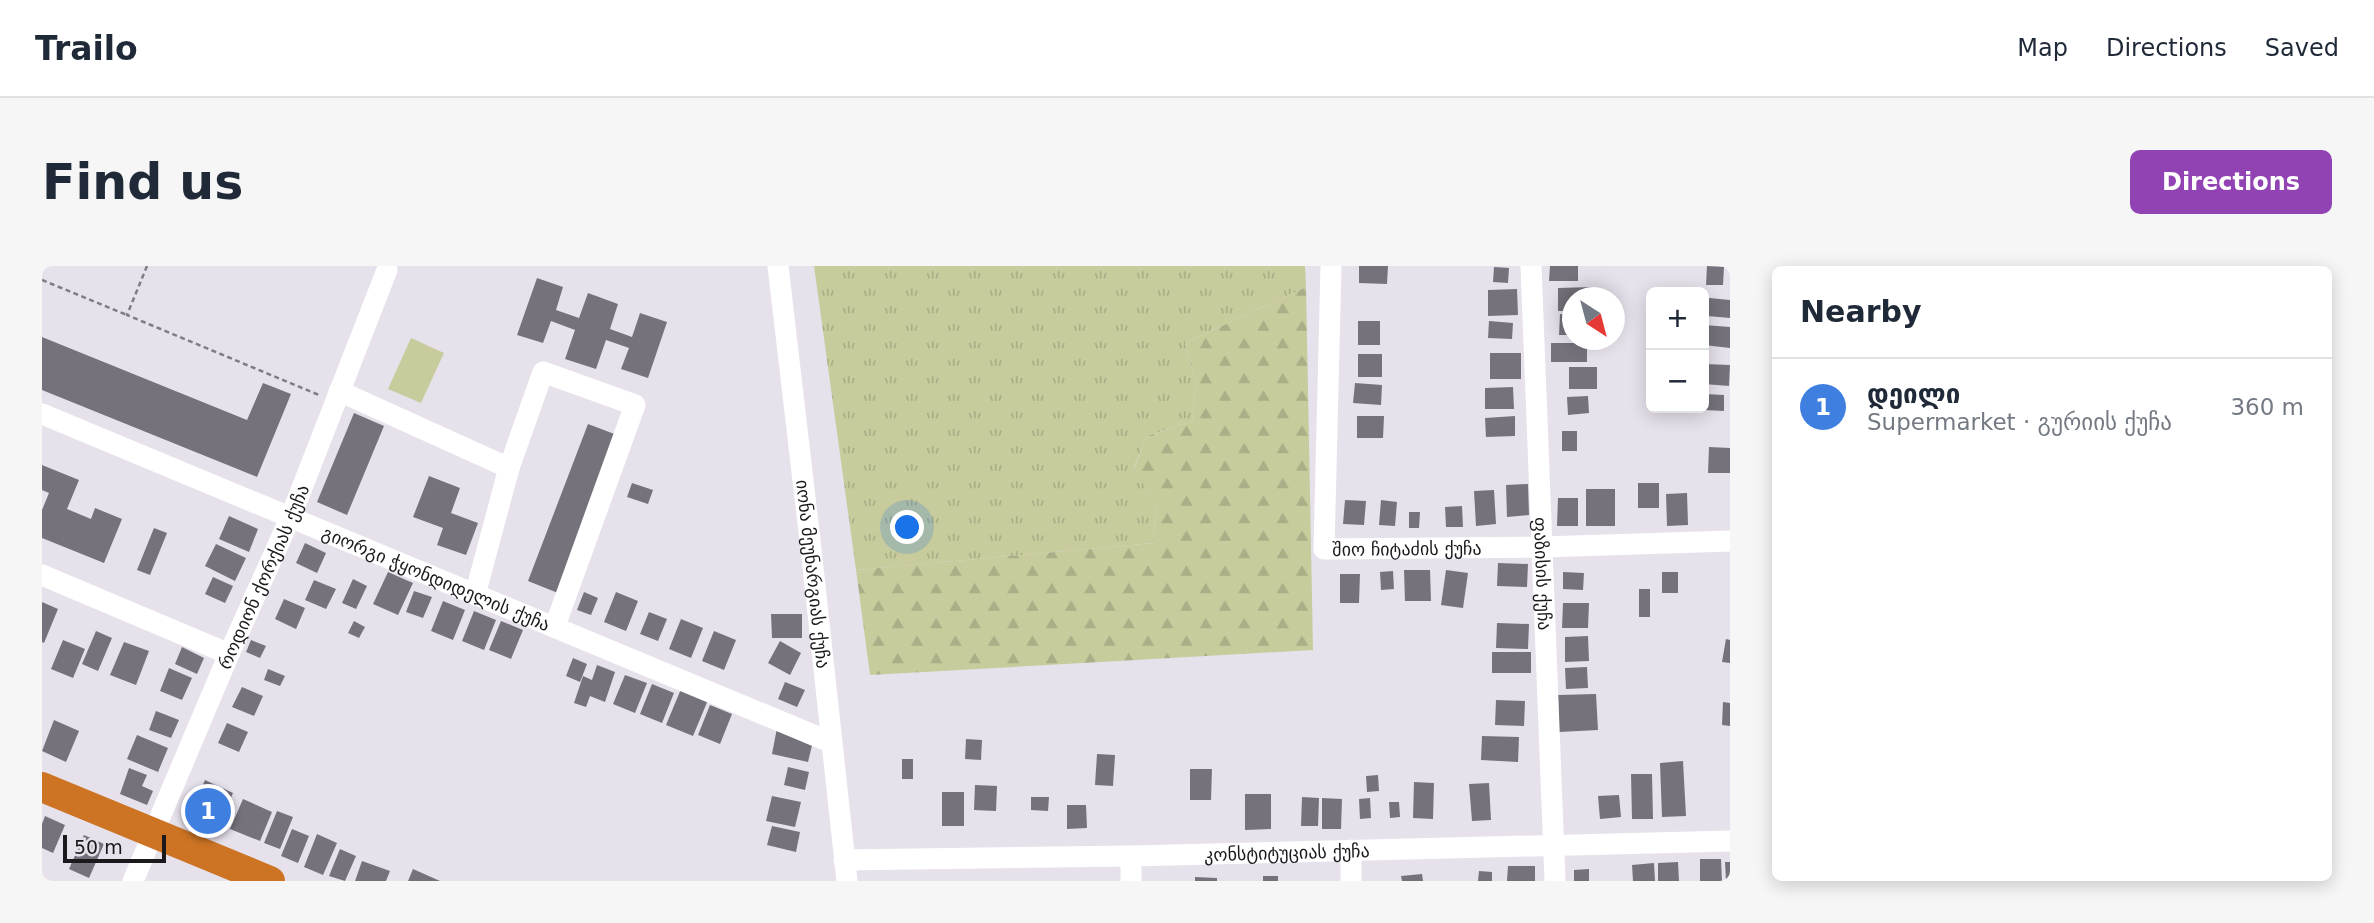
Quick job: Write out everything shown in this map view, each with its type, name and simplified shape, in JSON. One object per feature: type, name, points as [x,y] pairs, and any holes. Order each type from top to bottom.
[{"type":"highway","points":[[42,787],[270,881]]},
{"type":"street","name":"იონა მეუნარგიას ქუჩა","points":[[778,266],[846,870]]},
{"type":"street","name":"შიო ჩიტაძის ქუჩა","points":[[1331,266],[1324,550],[1730,541]]},
{"type":"street","name":"ფაზისის ქუჩა","points":[[1531,266],[1555,881]]},
{"type":"street","name":"როდიონ ქორქიას ქუჩა","points":[[133,881],[291,516],[387,270]]},
{"type":"street","points":[[475,595],[509,468],[543,372],[635,405],[555,626]]},
{"type":"street","points":[[337,396],[509,468]]},
{"type":"street","name":"გიორგი ჭყონდიდელის ქუჩა","points":[[42,414],[830,742]]},
{"type":"street","points":[[42,575],[229,654]]},
{"type":"street","name":"კონსტიტუციას ქუჩა","points":[[846,870],[1131,856],[1730,841]]},
{"type":"street","points":[[1351,850],[1351,881]]},
{"type":"street","points":[[1131,856],[1131,881]]},
{"type":"path","points":[[127,315],[146,266]]},
{"type":"path","points":[[42,280],[337,396]]},
{"type":"green space","points":[[814,266],[1305,266],[1306,287],[1185,343],[1196,383],[1192,421],[1147,436],[1134,467],[1156,507],[1153,543],[856,570]]},
{"type":"green space","points":[[1306,287],[1313,650],[870,675],[856,570],[1153,543],[1156,507],[1134,468],[1147,436],[1192,421],[1196,383],[1185,343]]},
{"type":"green space","points":[[411,338],[444,353],[421,403],[388,389]]},
{"type":"building","points":[[1359,266],[1388,266],[1387,284],[1359,283]]},
{"type":"building","points":[[1550,266],[1578,266],[1578,281],[1549,281]]},
{"type":"building","points":[[1707,266],[1724,267],[1723,285],[1706,285]]},
{"type":"building","points":[[1494,267],[1509,268],[1508,283],[1493,282]]},
{"type":"building","points":[[537,278],[563,287],[556,310],[579,318],[588,293],[618,304],[610,329],[632,337],[640,313],[667,322],[648,378],[621,369],[629,348],[606,340],[596,369],[565,359],[575,330],[551,321],[543,343],[517,335]]},
{"type":"building","points":[[1558,288],[1562,288],[1562,311],[1558,311]]},
{"type":"building","points":[[1517,289],[1518,315],[1488,316],[1488,290]]},
{"type":"building","points":[[1709,298],[1730,300],[1730,318],[1709,316]]},
{"type":"building","points":[[1560,314],[1562,314],[1562,335],[1559,335]]},
{"type":"building","points":[[1358,321],[1380,321],[1380,345],[1358,345]]},
{"type":"building","points":[[1489,321],[1513,323],[1512,339],[1488,338]]},
{"type":"building","points":[[1709,325],[1730,327],[1730,348],[1709,346]]},
{"type":"building","points":[[42,337],[247,420],[263,383],[291,394],[257,477],[42,390]]},
{"type":"building","points":[[1551,343],[1562,343],[1562,350],[1587,350],[1587,362],[1551,362]]},
{"type":"building","points":[[1490,353],[1521,353],[1521,379],[1490,379]]},
{"type":"building","points":[[1358,354],[1382,354],[1382,377],[1358,377]]},
{"type":"building","points":[[1709,364],[1730,365],[1729,386],[1709,384]]},
{"type":"building","points":[[1569,367],[1597,367],[1597,389],[1569,389]]},
{"type":"building","points":[[1355,383],[1382,385],[1381,405],[1353,403]]},
{"type":"building","points":[[1513,387],[1514,409],[1485,409],[1485,388]]},
{"type":"building","points":[[1709,394],[1724,395],[1724,411],[1709,410]]},
{"type":"building","points":[[1588,396],[1589,413],[1568,415],[1567,397]]},
{"type":"building","points":[[354,413],[384,426],[347,515],[317,502]]},
{"type":"building","points":[[1357,416],[1384,416],[1383,438],[1357,438]]},
{"type":"building","points":[[1515,416],[1515,436],[1486,437],[1485,418]]},
{"type":"building","points":[[588,424],[617,435],[558,593],[528,581]]},
{"type":"building","points":[[1562,431],[1577,431],[1577,451],[1562,451]]},
{"type":"building","points":[[1709,447],[1730,448],[1730,473],[1708,473]]},
{"type":"building","points":[[42,465],[79,480],[67,509],[91,519],[95,508],[122,519],[104,563],[42,538],[42,510],[49,493],[42,490]]},
{"type":"building","points":[[429,476],[460,488],[451,513],[478,523],[466,555],[437,545],[443,528],[413,517]]},
{"type":"building","points":[[632,483],[653,490],[648,504],[627,497]]},
{"type":"building","points":[[1638,483],[1659,483],[1659,508],[1638,508]]},
{"type":"building","points":[[1528,484],[1529,515],[1507,517],[1506,485]]},
{"type":"building","points":[[1586,489],[1615,489],[1615,526],[1586,526]]},
{"type":"building","points":[[1494,490],[1496,524],[1476,526],[1474,491]]},
{"type":"building","points":[[1687,493],[1688,525],[1667,526],[1666,494]]},
{"type":"building","points":[[1558,498],[1578,498],[1578,526],[1557,526]]},
{"type":"building","points":[[1345,500],[1366,501],[1364,525],[1343,524]]},
{"type":"building","points":[[1381,500],[1397,502],[1395,526],[1379,525]]},
{"type":"building","points":[[1462,506],[1463,527],[1446,527],[1445,507]]},
{"type":"building","points":[[1409,512],[1420,512],[1419,528],[1409,528]]},
{"type":"building","points":[[229,516],[258,529],[249,552],[219,539]]},
{"type":"building","points":[[154,528],[167,533],[150,575],[137,570]]},
{"type":"building","points":[[305,543],[326,553],[317,573],[296,563]]},
{"type":"building","points":[[216,544],[246,558],[235,581],[205,566]]},
{"type":"building","points":[[1498,563],[1528,564],[1527,587],[1497,586]]},
{"type":"building","points":[[1404,570],[1430,570],[1431,601],[1405,601]]},
{"type":"building","points":[[1446,570],[1468,573],[1463,608],[1441,605]]},
{"type":"building","points":[[1393,571],[1394,589],[1381,590],[1380,572]]},
{"type":"building","points":[[388,572],[413,583],[398,615],[373,604]]},
{"type":"building","points":[[1563,572],[1584,573],[1583,590],[1563,589]]},
{"type":"building","points":[[1662,572],[1678,572],[1678,593],[1662,593]]},
{"type":"building","points":[[1340,574],[1360,574],[1359,603],[1340,603]]},
{"type":"building","points":[[213,577],[233,586],[225,603],[205,594]]},
{"type":"building","points":[[353,579],[367,586],[356,609],[342,603]]},
{"type":"building","points":[[314,580],[336,589],[326,609],[305,600]]},
{"type":"building","points":[[1639,589],[1650,589],[1650,617],[1639,617]]},
{"type":"building","points":[[414,591],[432,597],[423,618],[406,612]]},
{"type":"building","points":[[584,592],[598,598],[591,615],[577,610]]},
{"type":"building","points":[[616,592],[638,601],[626,631],[604,622]]},
{"type":"building","points":[[284,599],[305,608],[296,629],[275,619]]},
{"type":"building","points":[[443,601],[465,610],[453,640],[431,631]]},
{"type":"building","points":[[42,602],[58,609],[44,643],[42,642]]},
{"type":"building","points":[[1563,603],[1589,603],[1588,628],[1562,628]]},
{"type":"building","points":[[474,611],[496,620],[484,650],[462,641]]},
{"type":"building","points":[[649,612],[667,619],[658,641],[640,634]]},
{"type":"building","points":[[771,614],[802,614],[802,638],[772,638]]},
{"type":"building","points":[[681,619],[703,628],[691,658],[669,649]]},
{"type":"building","points":[[354,621],[365,627],[359,638],[348,633]]},
{"type":"building","points":[[501,621],[523,630],[511,659],[489,650]]},
{"type":"building","points":[[1497,623],[1529,624],[1528,649],[1496,648]]},
{"type":"building","points":[[96,631],[112,638],[98,671],[82,664]]},
{"type":"building","points":[[714,631],[736,640],[724,670],[702,661]]},
{"type":"building","points":[[1588,636],[1589,661],[1565,662],[1565,637]]},
{"type":"building","points":[[1726,639],[1730,640],[1730,663],[1722,662]]},
{"type":"building","points":[[63,640],[85,649],[73,678],[51,669]]},
{"type":"building","points":[[251,640],[266,646],[260,658],[246,652]]},
{"type":"building","points":[[780,641],[801,653],[790,675],[768,663]]},
{"type":"building","points":[[124,642],[149,651],[136,685],[110,675]]},
{"type":"building","points":[[182,647],[204,658],[197,674],[175,664]]},
{"type":"building","points":[[1492,652],[1531,652],[1531,673],[1492,673]]},
{"type":"building","points":[[573,658],[587,664],[580,682],[566,676]]},
{"type":"building","points":[[597,665],[615,672],[605,702],[590,696],[586,707],[574,703],[583,676],[592,680]]},
{"type":"building","points":[[1587,667],[1588,688],[1566,689],[1565,668]]},
{"type":"building","points":[[169,668],[192,678],[182,700],[160,691]]},
{"type":"building","points":[[268,669],[285,676],[280,686],[264,680]]},
{"type":"building","points":[[625,675],[647,683],[635,713],[613,704]]},
{"type":"building","points":[[785,682],[805,690],[797,707],[778,699]]},
{"type":"building","points":[[652,684],[674,693],[662,723],[640,714]]},
{"type":"building","points":[[242,687],[263,696],[254,716],[232,707]]},
{"type":"building","points":[[681,689],[708,700],[693,736],[666,725]]},
{"type":"building","points":[[1596,694],[1598,730],[1559,732],[1558,695]]},
{"type":"building","points":[[1496,700],[1525,701],[1524,726],[1495,725]]},
{"type":"building","points":[[1723,702],[1730,703],[1730,726],[1722,725]]},
{"type":"building","points":[[710,705],[732,714],[720,744],[698,735]]},
{"type":"building","points":[[156,711],[179,720],[171,738],[149,730]]},
{"type":"building","points":[[54,720],[79,731],[66,762],[42,751]]},
{"type":"building","points":[[227,723],[248,732],[239,752],[218,743]]},
{"type":"building","points":[[777,728],[814,737],[808,762],[772,754]]},
{"type":"building","points":[[137,735],[168,748],[158,772],[127,759]]},
{"type":"building","points":[[1482,736],[1519,737],[1518,762],[1481,760]]},
{"type":"building","points":[[966,739],[982,740],[981,760],[965,759]]},
{"type":"building","points":[[1097,754],[1115,755],[1113,786],[1095,785]]},
{"type":"building","points":[[902,759],[913,759],[913,779],[902,779]]},
{"type":"building","points":[[1683,761],[1686,816],[1662,817],[1660,763]]},
{"type":"building","points":[[788,767],[809,772],[805,790],[784,785]]},
{"type":"building","points":[[129,768],[147,775],[142,786],[153,791],[147,805],[120,794]]},
{"type":"building","points":[[1190,769],[1212,769],[1211,800],[1190,800]]},
{"type":"building","points":[[1631,774],[1652,774],[1653,819],[1632,819]]},
{"type":"building","points":[[1378,775],[1379,791],[1367,792],[1366,776]]},
{"type":"building","points":[[205,780],[233,793],[218,826],[190,813]]},
{"type":"building","points":[[1414,782],[1434,783],[1433,819],[1413,818]]},
{"type":"building","points":[[1489,783],[1491,820],[1472,821],[1469,784]]},
{"type":"building","points":[[975,785],[997,786],[996,811],[974,810]]},
{"type":"building","points":[[942,792],[964,792],[964,826],[942,826]]},
{"type":"building","points":[[1245,794],[1271,794],[1271,829],[1245,830]]},
{"type":"building","points":[[1619,795],[1621,817],[1600,819],[1598,796]]},
{"type":"building","points":[[772,796],[801,802],[795,827],[766,821]]},
{"type":"building","points":[[1031,797],[1049,797],[1048,811],[1031,810]]},
{"type":"building","points":[[1302,797],[1319,798],[1318,826],[1301,826]]},
{"type":"building","points":[[1322,798],[1342,799],[1341,829],[1322,829]]},
{"type":"building","points":[[1370,798],[1371,818],[1360,819],[1359,799]]},
{"type":"building","points":[[243,799],[272,812],[260,841],[230,829]]},
{"type":"building","points":[[1389,802],[1399,802],[1400,817],[1390,818]]},
{"type":"building","points":[[1067,805],[1086,805],[1087,828],[1067,829]]},
{"type":"building","points":[[277,811],[293,817],[280,849],[264,843]]},
{"type":"building","points":[[45,816],[65,825],[53,853],[42,848],[42,824]]},
{"type":"building","points":[[772,826],[800,832],[796,852],[767,845]]},
{"type":"building","points":[[292,829],[309,836],[298,863],[281,856]]},
{"type":"building","points":[[317,834],[337,843],[323,875],[304,867]]},
{"type":"building","points":[[84,835],[104,844],[89,878],[69,869]]},
{"type":"building","points":[[340,849],[356,856],[345,881],[329,876]]},
{"type":"building","points":[[1700,859],[1721,859],[1722,881],[1700,881]]},
{"type":"building","points":[[362,861],[390,871],[386,881],[355,881]]},
{"type":"building","points":[[1678,862],[1679,881],[1658,881],[1658,863]]},
{"type":"building","points":[[1725,862],[1730,862],[1730,881],[1726,881]]},
{"type":"building","points":[[1654,863],[1655,881],[1633,881],[1632,865]]},
{"type":"building","points":[[1508,866],[1535,866],[1535,881],[1507,881]]},
{"type":"building","points":[[413,869],[440,881],[408,881]]},
{"type":"building","points":[[1589,869],[1589,881],[1574,881],[1574,870]]},
{"type":"building","points":[[1479,871],[1492,872],[1492,881],[1478,881]]},
{"type":"building","points":[[1422,874],[1423,881],[1402,881],[1401,876]]},
{"type":"building","points":[[1263,876],[1278,876],[1278,881],[1263,881]]},
{"type":"building","points":[[1195,877],[1217,878],[1217,881],[1195,881]]},
{"type":"place","name":"დეილი","points":[[208,811]]}]
